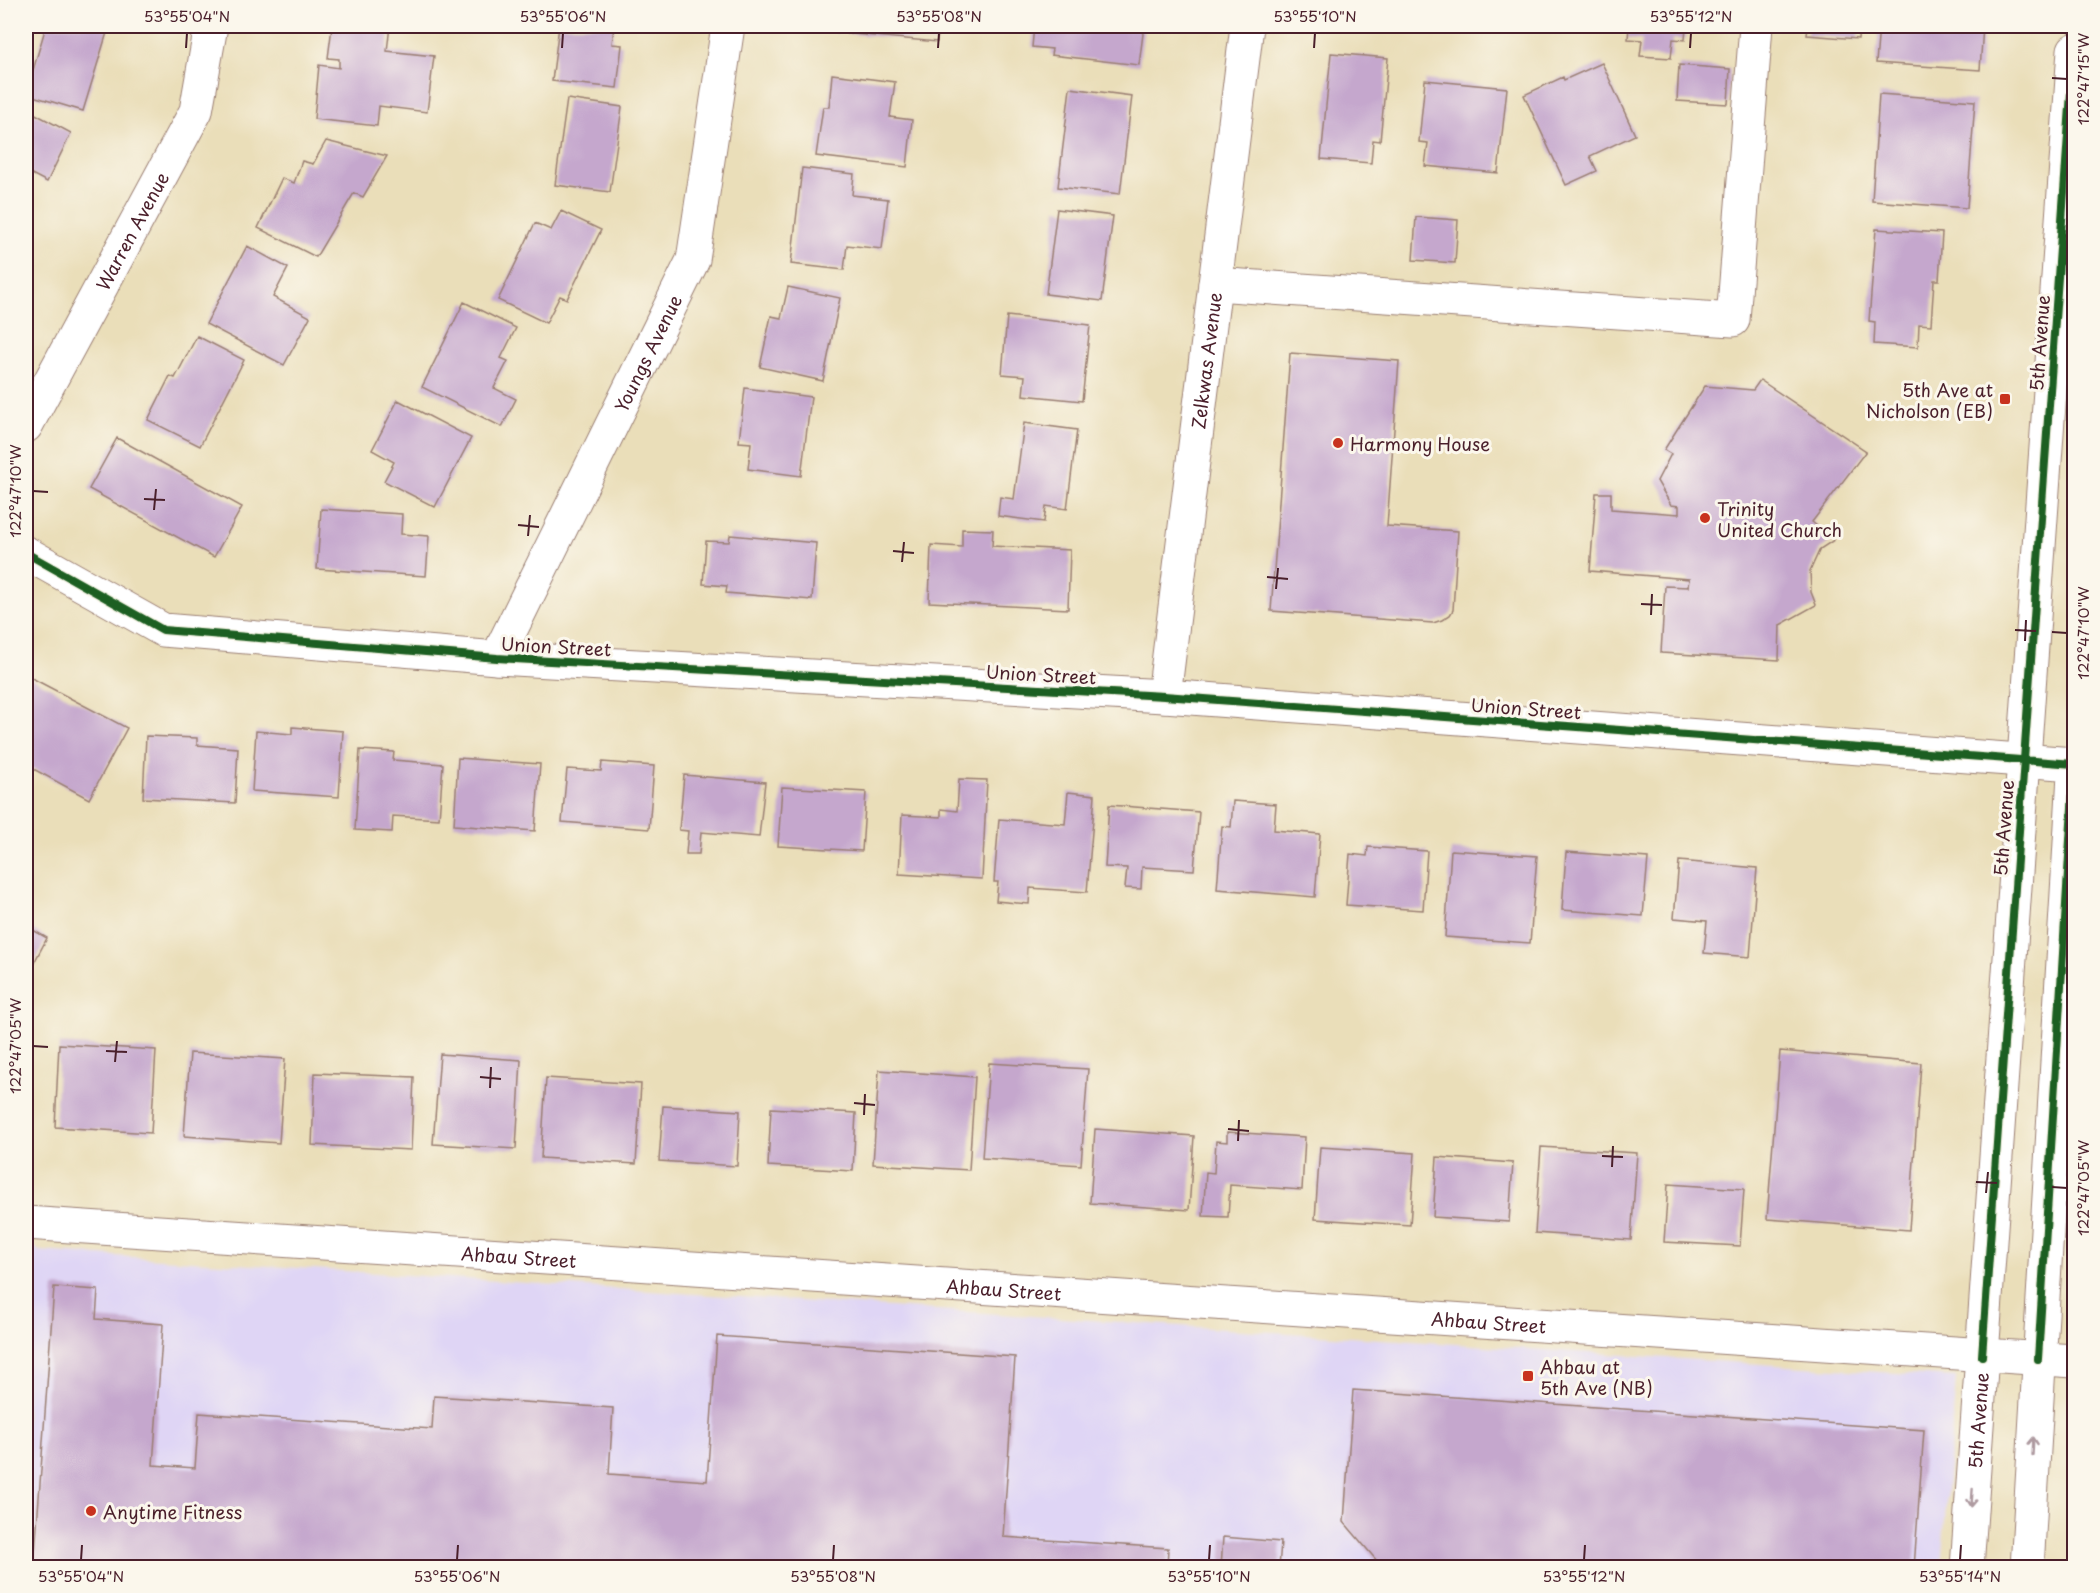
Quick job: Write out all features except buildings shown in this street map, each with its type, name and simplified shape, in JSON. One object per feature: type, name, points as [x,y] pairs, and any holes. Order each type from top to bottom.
[{"type":"street","name":"Warren Avenue","points":[[26,426],[196,111],[211,26]]},
{"type":"street","name":"Youngs Avenue","points":[[497,658],[693,261],[728,26]]},
{"type":"street","name":"Zelkwas Avenue","points":[[1164,696],[1247,26]]},
{"type":"street","points":[[1215,284],[1733,320],[1756,26]]},
{"type":"street","name":"5th Avenue","points":[[1967,1568],[2023,760],[2070,175],[2074,50]]},
{"type":"street","name":"Union Street","points":[[26,553],[164,630],[497,658],[1164,696],[2074,764]]},
{"type":"street","points":[[2026,1568],[2038,1359],[2065,1071],[2074,776]]},
{"type":"street","name":"Ahbau Street","points":[[26,1223],[2074,1361]]},
{"type":"shaded area","points":[[26,1241],[39,1251],[1956,1377],[1941,1567],[26,1567]]},
{"type":"cycle path","points":[[1982,1356],[2074,50]]},
{"type":"cycle path","points":[[26,553],[163,630],[497,658],[1164,696],[2074,764]]},
{"type":"cycle path","points":[[2038,1359],[2074,775]]},
{"type":"place","name":"5th Ave at Nicholson (EB)","points":[[2005,399]]},
{"type":"place","name":"Harmony House","points":[[1338,443]]},
{"type":"place","name":"Trinity United Church","points":[[1705,518]]},
{"type":"place","name":"Ahbau at 5th Ave (NB)","points":[[1528,1376]]},
{"type":"place","name":"Anytime Fitness","points":[[91,1511]]}]
